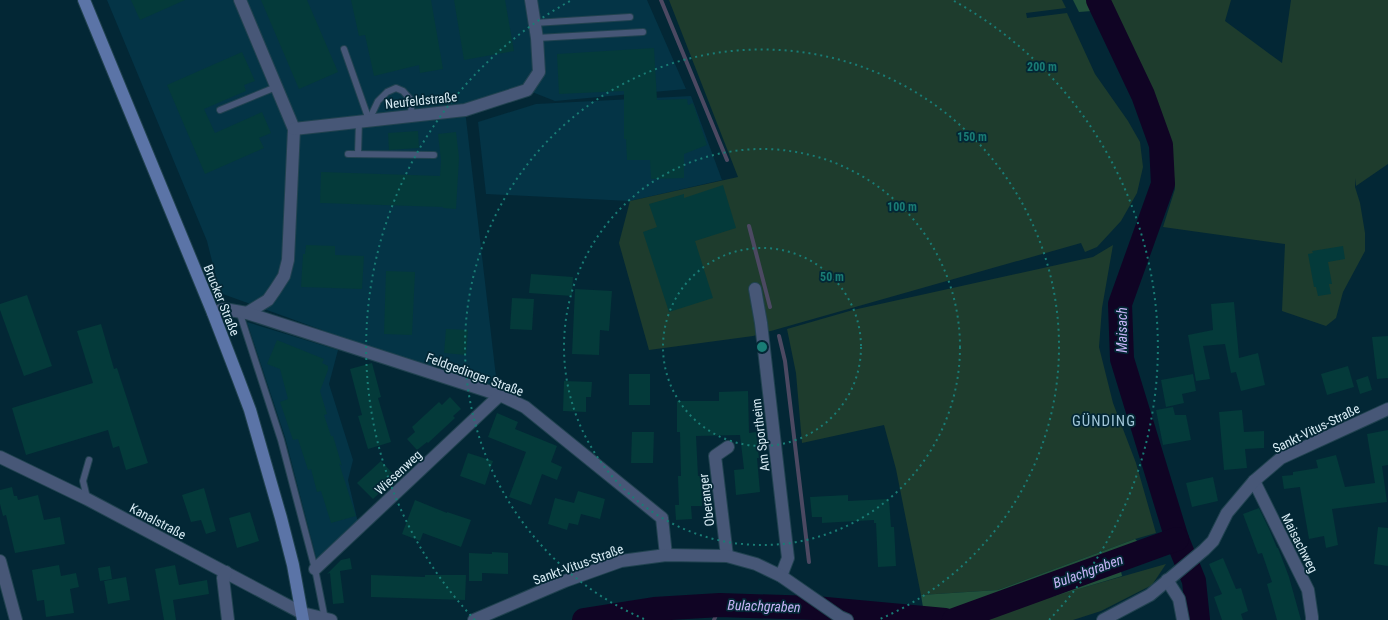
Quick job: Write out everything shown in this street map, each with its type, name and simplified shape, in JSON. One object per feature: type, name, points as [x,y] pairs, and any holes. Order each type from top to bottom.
[{"type":"main road","name":"Brucker Straße","points":[[84,0],[213,313],[238,378],[254,426],[281,518],[293,565],[303,616]]},
{"type":"street","points":[[240,0],[294,128],[288,260],[284,276],[268,300],[243,312]]},
{"type":"street","points":[[530,0],[537,38]]},
{"type":"street","name":"Neufeldstraße","points":[[294,128],[465,110],[527,90],[539,72],[537,38]]},
{"type":"street","name":"Am Sportheim","points":[[755,289],[762,331],[788,558],[781,576]]},
{"type":"street","name":"Feldgedinger Straße","points":[[213,313],[224,309],[243,312],[500,395],[525,407],[662,518],[666,555]]},
{"type":"street","name":"Wiesenweg","points":[[315,569],[500,395]]},
{"type":"street","name":"Sankt-Vitus-Straße","points":[[1103,620],[1150,596],[1204,550],[1213,541],[1227,513],[1254,481],[1281,458],[1388,410]]},
{"type":"street","name":"Oberanger","points":[[727,556],[715,456],[728,447]]},
{"type":"street","name":"Kanalstraße","points":[[0,457],[226,572],[303,616]]},
{"type":"street","name":"Maisachweg","points":[[1254,481],[1308,590],[1312,620]]},
{"type":"street","name":"Sankt-Vitus-Straße","points":[[474,620],[565,581],[621,560],[666,555],[727,556],[756,564],[781,576],[843,618]]},
{"type":"street","points":[[0,561],[16,620]]},
{"type":"street","points":[[226,572],[223,578],[228,620]]},
{"type":"street","points":[[1171,578],[1179,599],[1183,620]]},
{"type":"street","points":[[303,616],[328,620]]},
{"type":"lane","points":[[534,23],[630,18]]},
{"type":"lane","points":[[537,38],[643,32]]},
{"type":"lane","points":[[344,49],[364,120],[358,154]]},
{"type":"lane","points":[[220,110],[276,87]]},
{"type":"lane","points":[[364,120],[378,101],[387,92],[396,88],[403,91],[410,99],[412,115]]},
{"type":"lane","points":[[348,154],[434,155]]},
{"type":"lane","points":[[243,312],[281,440],[328,620]]},
{"type":"lane","points":[[87,500],[83,482],[89,460]]},
{"type":"shaded area","points":[[107,0],[647,0],[686,89],[555,101],[527,90],[465,110],[498,394],[220,293],[207,241]]},
{"type":"shaded area","points":[[691,96],[722,180],[630,201],[486,194],[478,122],[536,104]]},
{"type":"shaded area","points":[[247,322],[338,350],[329,384],[353,460],[348,480],[358,523],[317,561],[285,437]]},
{"type":"green space","points":[[669,0],[1062,0],[1066,8],[1026,13],[1027,18],[1067,13],[1095,74],[1128,121],[1140,142],[1143,167],[1137,193],[1121,221],[1097,247],[1085,252],[1081,243],[753,336],[649,350],[619,243],[630,201],[738,177]]},
{"type":"green space","points":[[1073,0],[1087,0],[1092,11],[1079,12]]},
{"type":"green space","points":[[1108,0],[1231,0],[1225,21],[1282,63],[1291,0],[1388,0],[1388,164],[1356,186],[1355,178],[1355,187],[1360,203],[1365,233],[1365,251],[1343,292],[1336,318],[1326,326],[1282,311],[1285,244],[1163,227],[1175,189],[1172,152],[1162,114]]},
{"type":"green space","points":[[1113,245],[1102,308],[1099,347],[1113,403],[1136,463],[1156,533],[1135,539],[998,590],[921,595],[896,469],[884,425],[802,443],[796,373],[787,329],[853,310],[1093,257]]},
{"type":"green space","points":[[1135,539],[1143,546],[1120,567],[1122,576],[975,620],[925,620],[921,595],[998,590]]},
{"type":"green space","points":[[1166,564],[1152,585],[1101,611],[1073,620],[975,620],[1029,603]]},
{"type":"building","points":[[131,0],[185,0],[140,20]]},
{"type":"building","points":[[261,0],[307,0],[338,72],[299,89]]},
{"type":"building","points":[[351,0],[431,0],[443,69],[420,73],[419,65],[374,76],[365,35],[359,36]]},
{"type":"building","points":[[454,0],[505,0],[514,51],[464,60]]},
{"type":"building","points":[[654,48],[657,100],[687,99],[688,105],[693,103],[707,145],[684,154],[684,178],[651,179],[650,160],[627,160],[626,139],[624,139],[624,91],[559,94],[557,54]]},
{"type":"building","points":[[242,52],[255,81],[244,85],[246,91],[204,109],[215,133],[262,112],[271,133],[259,138],[264,148],[205,174],[167,85]]},
{"type":"building","points":[[418,131],[419,148],[389,150],[388,133]]},
{"type":"building","points":[[456,132],[459,158],[456,209],[443,207],[320,203],[321,172],[440,176],[441,160],[438,134]]},
{"type":"building","points":[[723,185],[736,228],[695,241],[713,298],[669,312],[643,232],[657,227],[649,204],[684,194],[684,198]]},
{"type":"building","points":[[306,245],[335,246],[335,255],[364,256],[362,289],[301,287],[303,254],[305,254]]},
{"type":"building","points":[[1343,246],[1345,259],[1328,262],[1332,284],[1329,284],[1331,294],[1318,296],[1316,287],[1314,287],[1308,254],[1313,253],[1312,251]]},
{"type":"building","points":[[386,271],[415,272],[412,335],[384,334]]},
{"type":"building","points":[[531,274],[573,277],[572,296],[529,293]]},
{"type":"building","points":[[575,289],[612,291],[609,331],[600,330],[599,355],[572,354]]},
{"type":"building","points":[[27,295],[52,366],[24,376],[0,310],[0,304]]},
{"type":"building","points":[[512,298],[534,299],[532,330],[510,329]]},
{"type":"building","points":[[1234,302],[1239,358],[1258,353],[1265,385],[1241,391],[1236,372],[1231,373],[1225,344],[1203,346],[1210,379],[1196,381],[1188,335],[1213,330],[1211,304]]},
{"type":"building","points":[[101,324],[114,369],[117,368],[148,463],[126,470],[119,446],[113,448],[108,430],[26,455],[12,408],[93,383],[77,331]]},
{"type":"building","points":[[446,329],[468,330],[466,355],[444,353]]},
{"type":"building","points":[[1388,336],[1388,378],[1377,379],[1372,337]]},
{"type":"building","points":[[277,340],[324,359],[322,363],[328,366],[328,370],[320,391],[327,414],[324,415],[331,436],[333,436],[342,466],[339,463],[356,516],[331,523],[321,491],[317,492],[311,469],[308,470],[298,439],[293,440],[280,402],[288,399],[280,369],[267,364]]},
{"type":"building","points":[[372,363],[381,397],[378,398],[391,442],[368,449],[358,416],[362,415],[350,369]]},
{"type":"building","points":[[1348,366],[1354,387],[1327,395],[1321,374]]},
{"type":"building","points":[[629,374],[650,374],[650,405],[629,405]]},
{"type":"building","points":[[1193,374],[1196,391],[1182,394],[1184,403],[1166,407],[1161,380]]},
{"type":"building","points":[[1368,376],[1372,390],[1360,394],[1356,380]]},
{"type":"building","points":[[564,381],[592,382],[591,397],[586,397],[586,412],[563,411]]},
{"type":"building","points":[[748,391],[749,433],[756,432],[759,458],[757,458],[760,492],[736,495],[734,470],[744,469],[740,435],[696,436],[698,476],[701,476],[702,506],[691,506],[692,519],[676,520],[675,505],[679,505],[678,476],[681,476],[680,432],[677,432],[677,401],[719,401],[719,392]]},
{"type":"building","points":[[450,397],[461,409],[453,416],[455,418],[428,443],[427,442],[417,450],[407,439],[415,432],[412,427],[439,402],[442,405]]},
{"type":"building","points":[[1173,407],[1175,415],[1186,415],[1191,440],[1163,445],[1156,410]]},
{"type":"building","points":[[1242,410],[1244,432],[1264,431],[1264,448],[1245,449],[1247,468],[1224,470],[1219,412]]},
{"type":"building","points":[[497,413],[518,422],[515,429],[557,446],[551,462],[562,467],[557,480],[542,474],[531,505],[509,497],[526,452],[488,437]]},
{"type":"building","points":[[1388,430],[1388,465],[1382,466],[1387,502],[1332,509],[1338,545],[1326,548],[1324,536],[1309,539],[1300,487],[1284,489],[1282,476],[1293,475],[1293,472],[1318,468],[1316,460],[1336,455],[1345,487],[1375,483],[1367,434]]},
{"type":"building","points":[[632,432],[654,432],[653,463],[631,463]]},
{"type":"building","points":[[468,453],[493,461],[485,485],[460,476]]},
{"type":"building","points":[[381,461],[396,477],[373,499],[357,483]]},
{"type":"building","points":[[1213,477],[1218,501],[1192,507],[1186,483]]},
{"type":"building","points":[[12,487],[14,496],[17,496],[18,500],[38,495],[44,520],[60,517],[65,544],[15,553],[6,515],[3,516],[0,504],[0,490]]},
{"type":"building","points":[[204,488],[216,531],[206,534],[201,520],[191,522],[182,495]]},
{"type":"building","points":[[578,491],[605,499],[600,519],[581,514],[578,525],[569,523],[567,530],[548,524],[555,498],[574,503]]},
{"type":"building","points":[[848,495],[848,501],[889,499],[891,527],[894,527],[896,566],[878,567],[876,523],[874,523],[874,520],[822,523],[822,517],[812,517],[810,497]]},
{"type":"building","points":[[415,500],[447,513],[471,520],[461,547],[423,533],[420,541],[402,534]]},
{"type":"building","points":[[1259,508],[1278,548],[1289,577],[1301,620],[1277,620],[1267,584],[1272,582],[1262,553],[1258,554],[1243,514]]},
{"type":"building","points":[[250,512],[259,541],[237,548],[229,518]]},
{"type":"building","points":[[1378,527],[1388,528],[1388,566],[1374,564]]},
{"type":"building","points":[[492,552],[508,553],[508,574],[482,573],[482,581],[469,581],[469,553],[492,554]]},
{"type":"building","points":[[350,558],[352,569],[340,571],[344,603],[333,604],[330,573],[327,574],[341,560]]},
{"type":"building","points":[[1223,558],[1236,589],[1241,588],[1248,611],[1241,614],[1243,620],[1222,620],[1214,597],[1222,594],[1209,564]]},
{"type":"building","points":[[59,565],[61,576],[76,573],[79,587],[70,589],[74,613],[46,617],[44,600],[37,601],[32,570]]},
{"type":"building","points":[[175,565],[179,585],[207,580],[209,594],[173,600],[176,620],[164,620],[155,569]]},
{"type":"building","points":[[110,566],[112,579],[100,581],[98,568]]},
{"type":"building","points":[[371,575],[425,577],[425,575],[466,575],[465,600],[371,597]]},
{"type":"building","points":[[126,577],[130,600],[108,604],[104,581]]},
{"type":"waterway","points":[[661,0],[727,160]]},
{"type":"waterway","name":"Maisach","points":[[1098,0],[1143,95],[1161,145],[1163,184],[1120,304],[1122,359],[1177,539],[1194,581],[1198,620]]},
{"type":"waterway","points":[[749,226],[770,307]]},
{"type":"waterway","points":[[779,336],[785,361],[809,562]]},
{"type":"waterway","name":"Bulachgraben","points":[[954,620],[1177,539]]},
{"type":"waterway","points":[[714,620],[720,605]]},
{"type":"waterway","name":"Bulachgraben","points":[[584,620],[654,609],[720,605],[815,608],[945,620]]},
{"type":"district","name":"GÜNDING","points":[[1104,421]]}]
